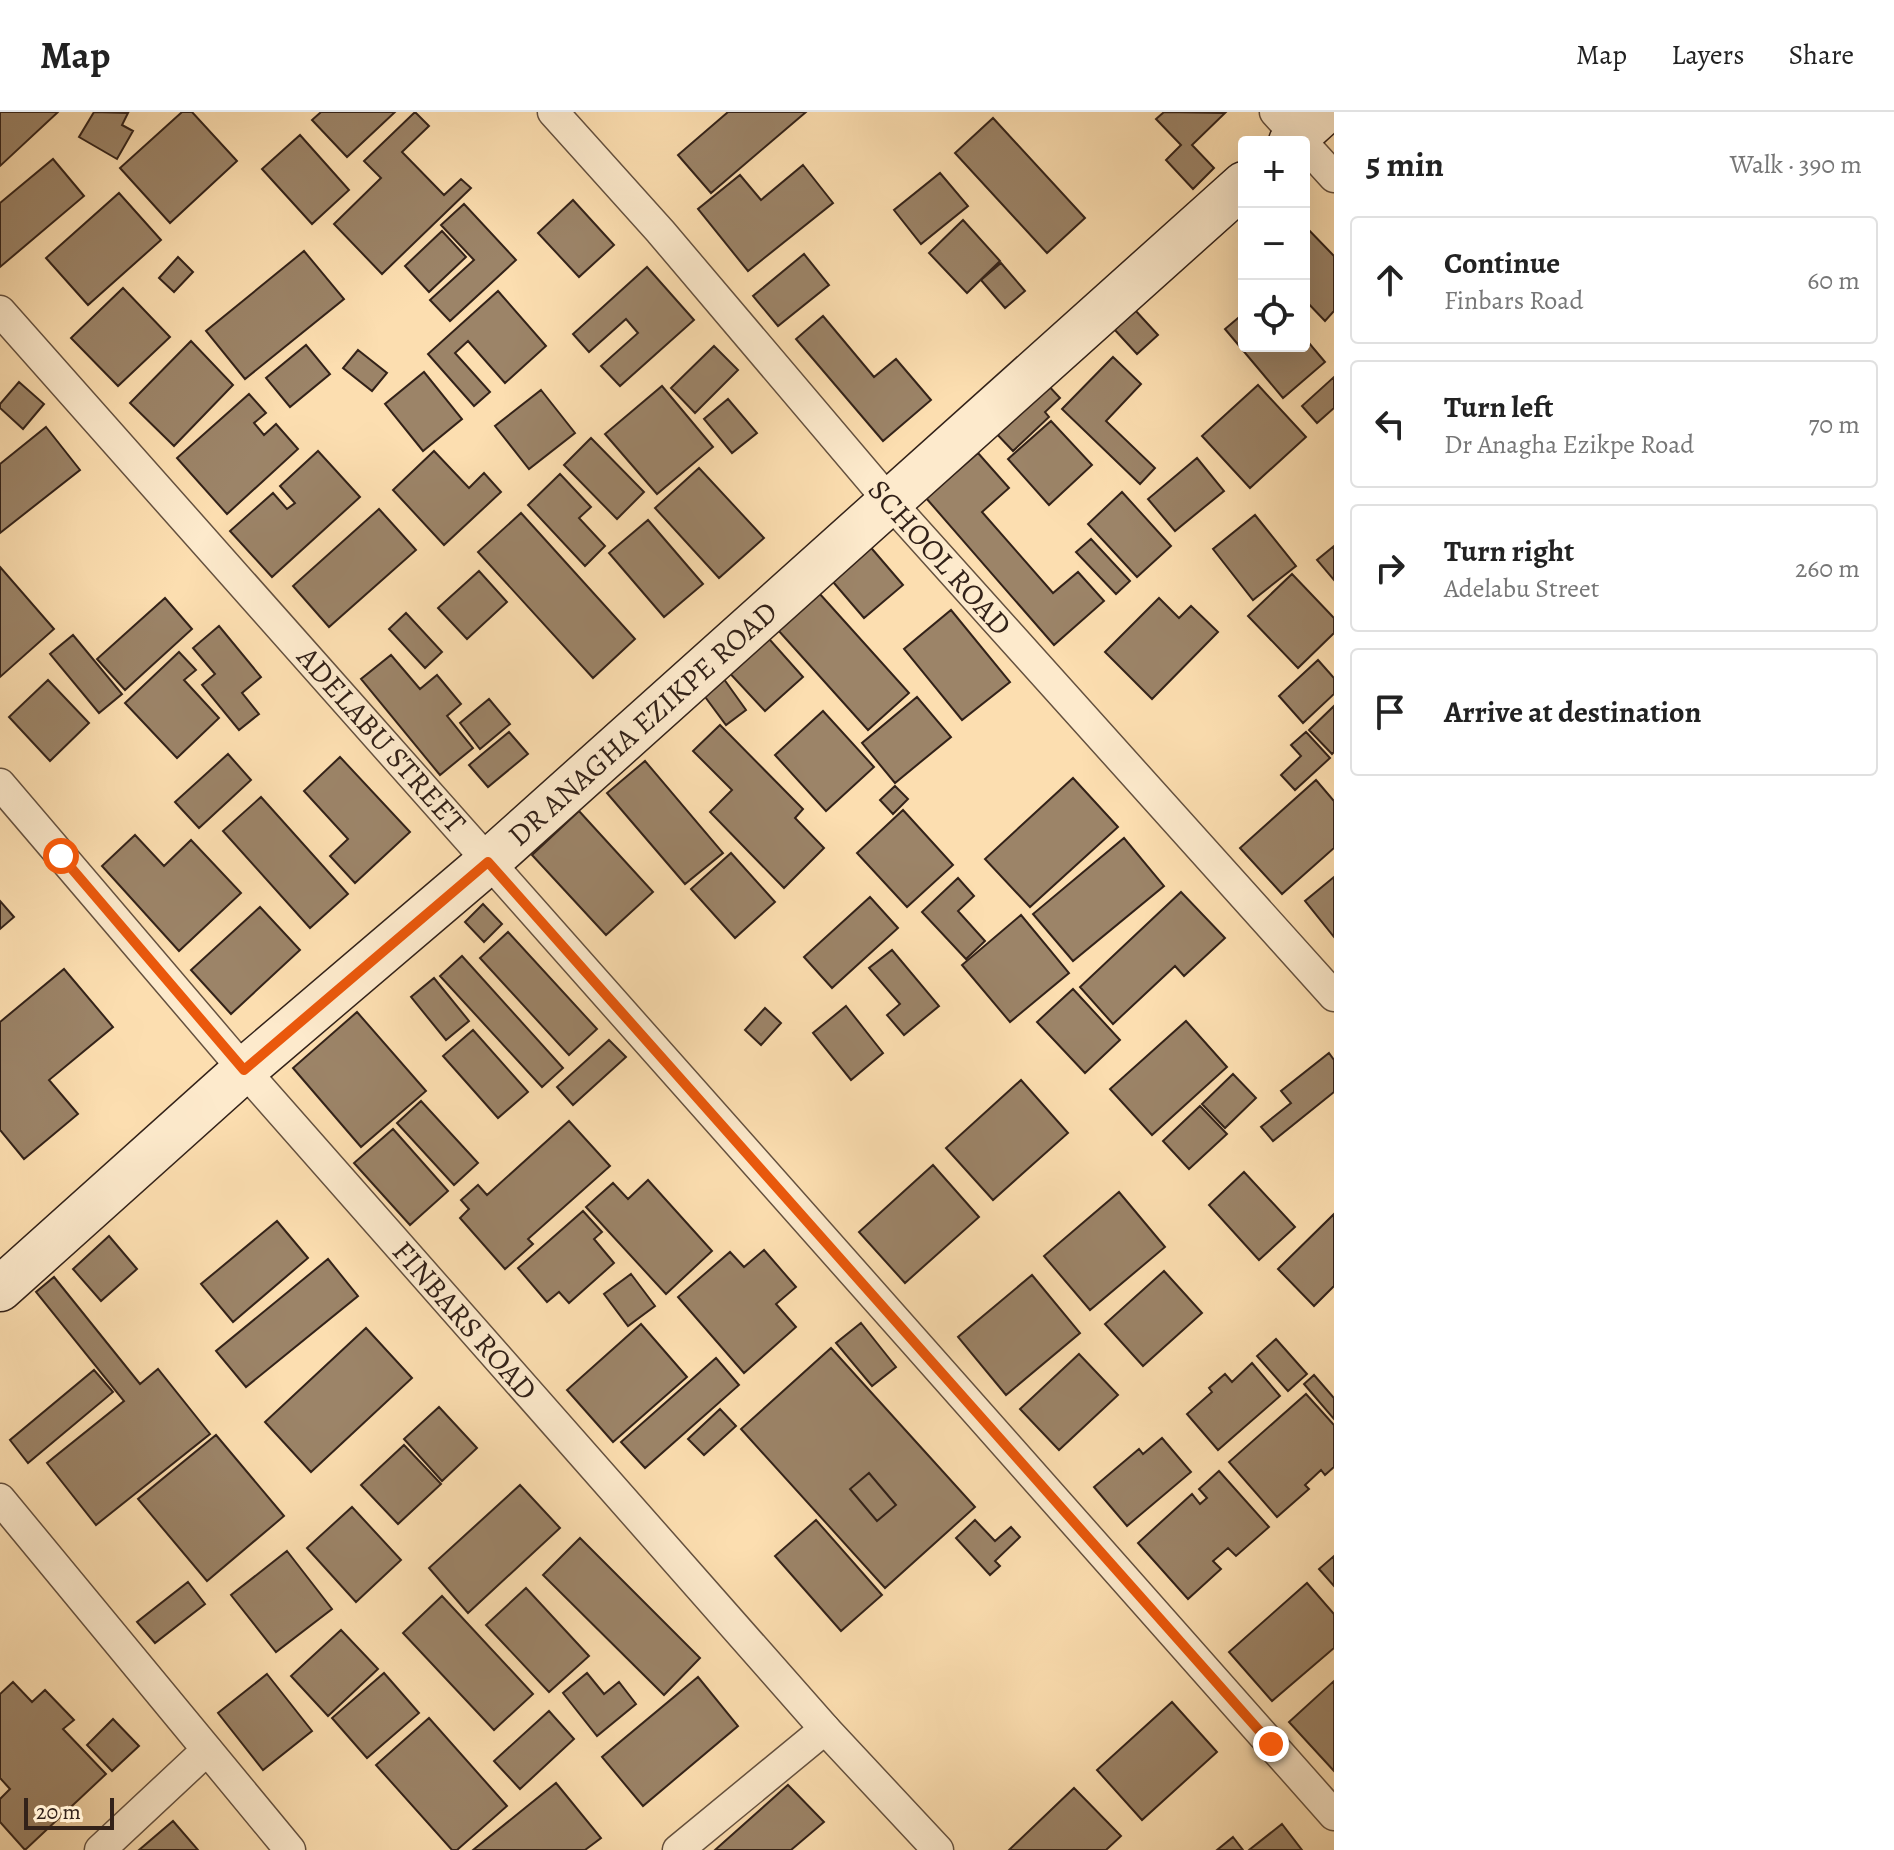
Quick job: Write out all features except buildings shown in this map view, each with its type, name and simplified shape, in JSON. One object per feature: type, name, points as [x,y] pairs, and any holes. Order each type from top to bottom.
[{"type":"street","name":"SCHOOL ROAD","points":[[553,112],[660,231],[889,501],[1334,996]]},
{"type":"street","points":[[1299,132],[1334,177]]},
{"type":"street","name":"DR ANAGHA EZIKPE ROAD","points":[[0,1289],[244,1070],[488,862],[1238,189]]},
{"type":"street","name":"ADELABU STREET","points":[[0,311],[1334,1815]]},
{"type":"street","name":"FINBARS ROAD","points":[[0,784],[244,1070],[825,1729],[938,1850]]},
{"type":"street","points":[[0,1499],[290,1850]]},
{"type":"street","points":[[678,1850],[825,1729]]},
{"type":"street","points":[[100,1850],[207,1750]]},
{"type":"route","points":[[61,856],[244,1070],[488,862],[1271,1744]]}]
